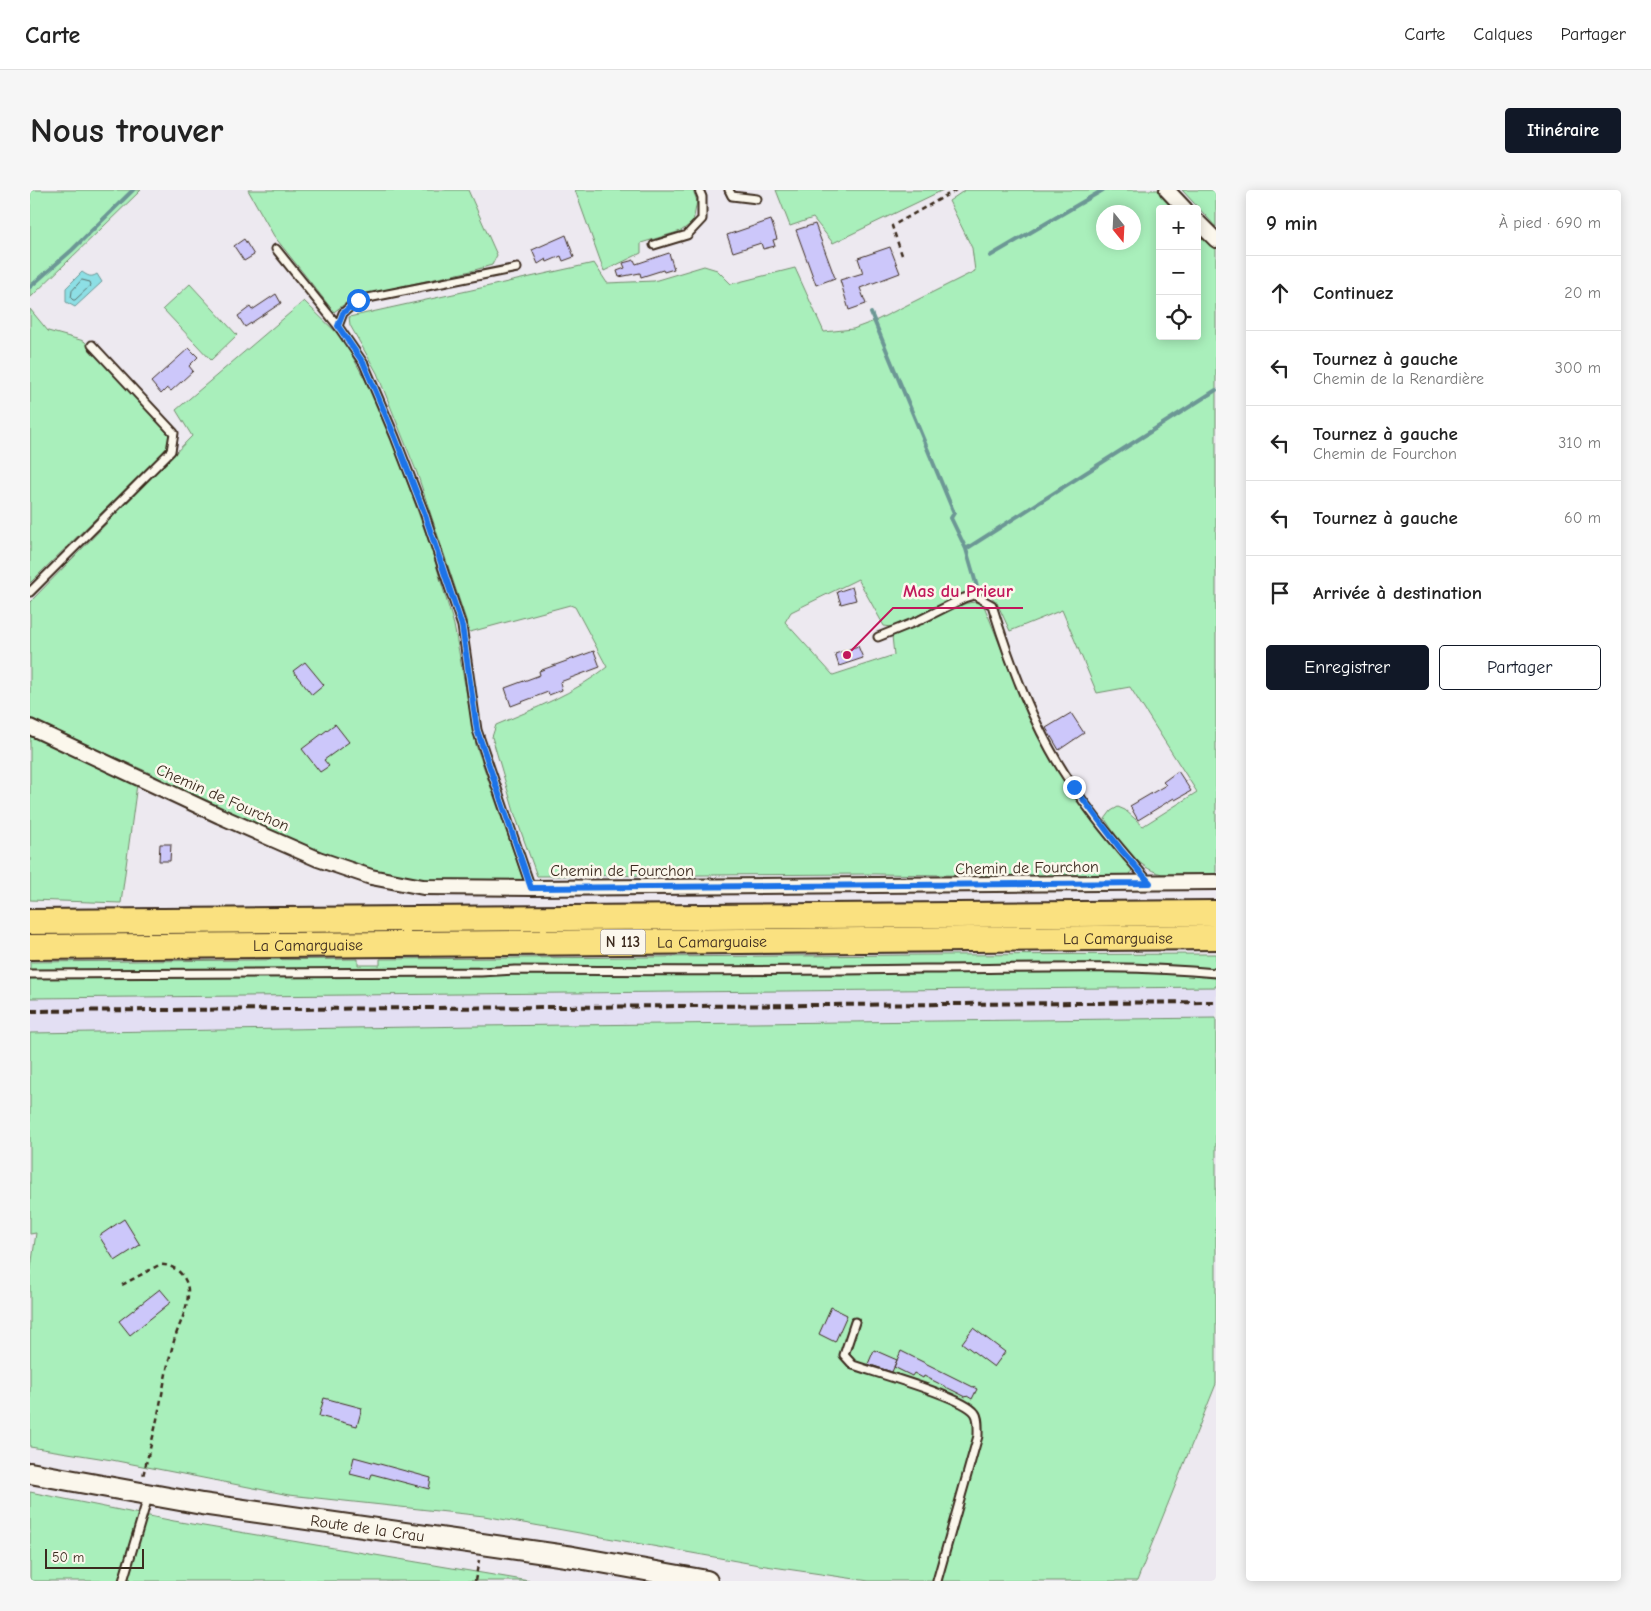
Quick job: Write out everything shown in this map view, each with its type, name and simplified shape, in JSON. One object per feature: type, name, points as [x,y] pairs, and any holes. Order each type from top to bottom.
[{"type":"highway","name":"La Camarguaise","points":[[30,922],[1216,913]]},
{"type":"highway","points":[[30,916],[141,921]]},
{"type":"highway","name":"La Camarguaise","points":[[30,947],[1216,937]]},
{"type":"main road","name":"Route de la Crau","points":[[30,1473],[202,1504],[573,1557],[707,1581]]},
{"type":"street","points":[[1167,190],[1181,205]]},
{"type":"street","points":[[1201,225],[1216,240]]},
{"type":"street","name":"Chemin de Fourchon","points":[[30,727],[220,816],[318,859],[371,877],[423,887],[531,888],[1216,882]]},
{"type":"lane","points":[[654,245],[687,235],[702,219],[702,197],[699,190]]},
{"type":"lane","points":[[729,190],[732,196],[757,199]]},
{"type":"lane","points":[[276,249],[338,326],[364,364],[395,437],[424,512],[462,626],[477,730],[531,888]]},
{"type":"lane","points":[[338,326],[343,313],[358,300],[517,268]]},
{"type":"lane","points":[[30,592],[171,451],[174,434],[92,345]]},
{"type":"lane","points":[[878,637],[920,620],[974,594],[992,605],[1007,653],[1050,749],[1099,822],[1150,883]]},
{"type":"lane","points":[[30,974],[481,972],[516,970],[1047,969],[1100,967],[1216,973]]},
{"type":"lane","points":[[855,1322],[844,1355],[853,1365],[930,1390],[969,1406],[977,1415],[978,1436],[937,1581]]},
{"type":"lane","points":[[123,1581],[144,1493]]},
{"type":"path","points":[[902,255],[892,226],[956,190]]},
{"type":"path","points":[[122,1285],[159,1264],[166,1264],[183,1276],[188,1293],[186,1306],[174,1341],[144,1493]]},
{"type":"path","points":[[476,1581],[482,1544]]},
{"type":"shaded area","points":[[1216,987],[1216,1018],[30,1033],[30,998]]},
{"type":"green space","points":[[30,190],[141,190],[30,298]]},
{"type":"green space","points":[[248,190],[468,190],[497,255],[492,265],[362,295],[347,302],[334,312],[274,236]]},
{"type":"green space","points":[[575,190],[693,190],[697,201],[693,222],[681,231],[641,243],[641,253],[604,271]]},
{"type":"green space","points":[[776,190],[943,190],[833,243],[813,218],[790,226]]},
{"type":"green space","points":[[965,190],[1158,190],[1171,205],[1156,205],[1156,340],[1201,340],[1201,235],[1216,248],[1216,874],[1162,874],[1153,871],[1144,866],[1129,852],[1105,819],[1111,811],[1118,807],[1125,810],[1143,826],[1197,792],[1130,687],[1097,693],[1062,610],[1010,631],[997,603],[990,595],[981,592],[966,592],[900,624],[891,627],[884,626],[858,579],[791,612],[785,622],[833,675],[894,655],[892,636],[964,604],[974,602],[984,606],[1034,726],[1078,800],[1132,867],[1131,873],[1126,878],[875,874],[537,876],[515,815],[492,737],[496,725],[568,693],[607,667],[575,607],[570,605],[470,632],[417,473],[377,373],[350,325],[349,317],[594,263],[607,283],[654,281],[704,266],[717,270],[731,284],[795,268],[824,332],[853,329],[877,320],[975,271],[972,248],[949,201]]},
{"type":"green space","points":[[1182,190],[1216,190],[1216,227],[1201,211],[1201,205],[1196,205]]},
{"type":"green space","points":[[190,284],[237,335],[211,360],[163,309]]},
{"type":"green space","points":[[304,301],[343,339],[368,385],[394,445],[431,548],[454,625],[476,745],[523,879],[521,883],[452,882],[377,874],[217,810],[150,773],[30,719],[30,602],[192,436],[176,410]]},
{"type":"green space","points":[[30,309],[48,331],[84,341],[173,439],[163,452],[30,583]]},
{"type":"green space","points":[[30,734],[137,784],[121,903],[30,900]]},
{"type":"green space","points":[[1216,954],[1216,987],[30,998],[30,962],[358,959],[358,965],[380,965],[380,959]]},
{"type":"green space","points":[[1216,1018],[1216,1384],[1137,1581],[869,1581],[759,1565],[484,1516],[289,1495],[112,1460],[30,1447],[30,1275],[36,1233],[30,1234],[30,1033]]},
{"type":"green space","points":[[30,1492],[174,1521],[529,1581],[30,1581]]},
{"type":"water","points":[[82,272],[89,276],[97,274],[102,282],[75,307],[66,302],[66,288]]},
{"type":"building","points":[[771,220],[777,239],[773,240],[775,246],[763,249],[761,243],[733,252],[727,235]]},
{"type":"building","points":[[815,224],[835,278],[816,285],[796,230]]},
{"type":"building","points":[[566,235],[574,257],[563,261],[561,256],[547,262],[546,259],[538,264],[532,250]]},
{"type":"building","points":[[244,239],[254,255],[244,261],[234,246]]},
{"type":"building","points":[[890,247],[900,273],[860,288],[866,304],[849,310],[840,280],[863,273],[858,258]]},
{"type":"building","points":[[669,253],[674,269],[664,272],[663,270],[641,277],[640,273],[619,277],[617,271],[625,268],[623,263],[634,260],[636,264]]},
{"type":"building","points":[[276,294],[281,303],[245,327],[238,316],[250,307],[252,310]]},
{"type":"building","points":[[189,348],[198,357],[189,366],[193,371],[171,391],[167,388],[161,394],[151,382]]},
{"type":"building","points":[[852,587],[856,600],[841,604],[837,592]]},
{"type":"building","points":[[858,646],[863,658],[839,666],[835,654]]},
{"type":"building","points":[[594,651],[600,667],[560,682],[562,690],[549,695],[548,692],[511,706],[505,688],[540,675],[539,671]]},
{"type":"building","points":[[305,662],[324,685],[312,695],[293,671]]},
{"type":"building","points":[[1071,713],[1084,733],[1059,750],[1046,728]]},
{"type":"building","points":[[335,724],[349,742],[324,760],[329,766],[320,772],[302,749]]},
{"type":"building","points":[[1178,771],[1191,791],[1175,800],[1174,798],[1138,820],[1130,806],[1166,785],[1163,782]]},
{"type":"building","points":[[160,844],[171,844],[170,861],[159,861]]},
{"type":"building","points":[[124,1219],[140,1245],[115,1261],[99,1236]]},
{"type":"building","points":[[160,1289],[171,1302],[130,1335],[119,1321]]},
{"type":"building","points":[[831,1307],[847,1315],[835,1342],[819,1334]]},
{"type":"building","points":[[973,1328],[1005,1352],[994,1367],[962,1343]]},
{"type":"building","points":[[874,1350],[897,1360],[892,1372],[868,1364]]},
{"type":"building","points":[[901,1351],[977,1389],[972,1399],[924,1376],[923,1378],[914,1373],[912,1376],[894,1367]]},
{"type":"building","points":[[324,1398],[362,1408],[357,1426],[319,1416]]},
{"type":"building","points":[[354,1457],[431,1478],[429,1489],[372,1474],[370,1479],[350,1474]]},
{"type":"waterway","points":[[30,287],[72,250],[133,190]]},
{"type":"waterway","points":[[990,256],[1103,190]]},
{"type":"waterway","points":[[871,313],[954,513],[951,518],[966,549],[977,587]]},
{"type":"waterway","points":[[966,549],[1216,390]]},
{"type":"railway","points":[[30,1011],[1216,1002]]},
{"type":"place","name":"Mas du Prieur","points":[[847,655]]},
{"type":"route","points":[[358,300],[343,313],[338,326],[364,364],[424,512],[462,626],[477,730],[531,888],[1150,883],[1099,822],[1074,787]]}]
